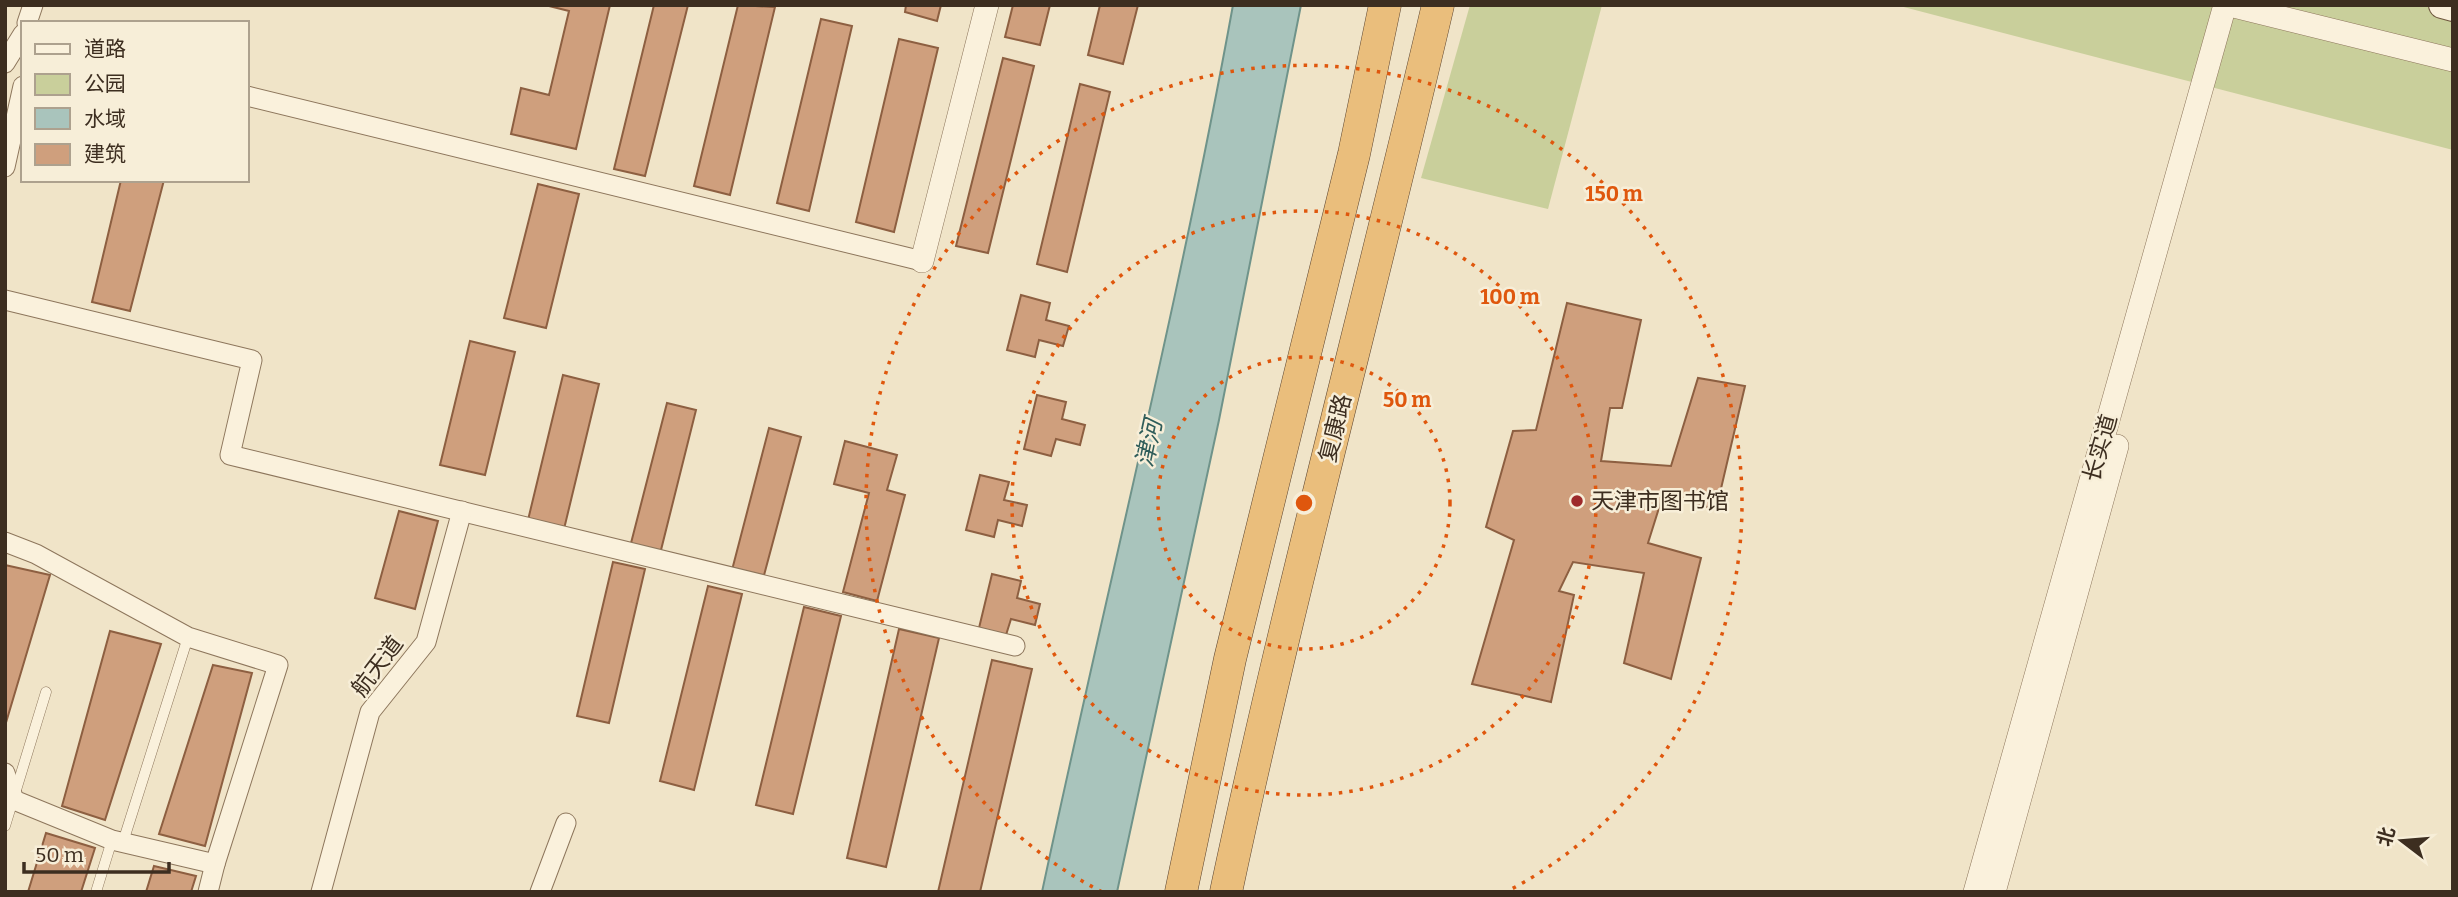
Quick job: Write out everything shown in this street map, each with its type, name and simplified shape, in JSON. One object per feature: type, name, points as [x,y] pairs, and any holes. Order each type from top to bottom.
[{"type":"highway","name":"复康路","points":[[1181,892],[1230,659],[1354,154],[1385,5]]},
{"type":"highway","name":"复康路","points":[[1226,892],[1262,723],[1438,5]]},
{"type":"main road","points":[[2442,5],[2453,8]]},
{"type":"street","points":[[248,96],[922,261],[987,5]]},
{"type":"street","points":[[2233,6],[2453,60]]},
{"type":"street","name":"长实道","points":[[1975,892],[2233,6]]},
{"type":"street","name":"长实道","points":[[1994,892],[2233,6]]},
{"type":"street","points":[[5,63],[21,38]]},
{"type":"street","points":[[5,167],[21,95]]},
{"type":"street","points":[[5,300],[252,360],[230,455],[1015,646]]},
{"type":"street","name":"航天道","points":[[321,892],[370,712],[426,642],[462,511]]},
{"type":"street","points":[[5,542],[36,554],[188,636],[278,665],[208,892]]},
{"type":"street","points":[[5,773],[13,800],[118,841],[215,864]]},
{"type":"street","points":[[540,892],[566,824]]},
{"type":"lane","points":[[96,892],[118,841],[188,636]]},
{"type":"lane","points":[[5,826],[46,692]]},
{"type":"green space","points":[[1470,5],[1602,5],[1548,209],[1421,178]]},
{"type":"green space","points":[[1896,5],[2453,5],[2453,150]]},
{"type":"water","name":"津河","points":[[1233,5],[1301,5],[1219,420],[1117,892],[1042,892],[1189,228]]},
{"type":"building","points":[[545,5],[610,5],[576,149],[511,134],[521,88],[549,95],[569,11]]},
{"type":"building","points":[[654,5],[688,5],[645,176],[614,169]]},
{"type":"building","points":[[738,5],[775,7],[730,195],[694,186]]},
{"type":"building","points":[[906,5],[941,5],[937,21],[905,12]]},
{"type":"building","points":[[1013,5],[1050,5],[1040,45],[1005,37]]},
{"type":"building","points":[[1100,5],[1138,5],[1123,64],[1088,55]]},
{"type":"building","points":[[821,19],[852,26],[809,211],[777,203]]},
{"type":"building","points":[[899,39],[938,48],[894,232],[856,222]]},
{"type":"building","points":[[1003,58],[1034,66],[988,253],[956,246]]},
{"type":"building","points":[[1080,84],[1110,92],[1067,272],[1037,264]]},
{"type":"building","points":[[121,182],[163,182],[130,311],[92,302]]},
{"type":"building","points":[[538,184],[579,194],[546,328],[504,318]]},
{"type":"building","points":[[1021,295],[1050,303],[1046,320],[1069,326],[1063,346],[1039,340],[1035,357],[1007,350]]},
{"type":"building","name":"天津市图书馆","points":[[1567,303],[1641,320],[1622,408],[1610,408],[1601,461],[1671,466],[1698,378],[1745,386],[1716,510],[1664,492],[1648,543],[1701,558],[1671,679],[1624,663],[1644,573],[1573,562],[1559,591],[1574,595],[1551,702],[1472,684],[1514,540],[1486,527],[1513,431],[1536,430]]},
{"type":"building","points":[[470,341],[515,352],[485,475],[440,465]]},
{"type":"building","points":[[563,375],[599,384],[564,529],[528,520]]},
{"type":"building","points":[[1037,395],[1066,402],[1062,419],[1085,425],[1080,445],[1056,439],[1051,456],[1024,449]]},
{"type":"building","points":[[667,403],[696,410],[660,554],[630,547]]},
{"type":"building","points":[[769,428],[801,437],[763,579],[732,570]]},
{"type":"building","points":[[845,441],[897,455],[887,490],[905,495],[877,601],[843,592],[869,493],[834,484]]},
{"type":"building","points":[[980,475],[1009,482],[1004,500],[1027,505],[1022,526],[998,520],[994,537],[966,530]]},
{"type":"building","points":[[399,511],[438,521],[415,609],[375,598]]},
{"type":"building","points":[[613,562],[645,569],[609,723],[577,716]]},
{"type":"building","points":[[5,565],[50,575],[5,726]]},
{"type":"building","points":[[992,574],[1021,581],[1017,598],[1040,604],[1035,625],[1011,619],[1006,635],[979,628]]},
{"type":"building","points":[[708,586],[742,594],[694,790],[660,781]]},
{"type":"building","points":[[804,607],[841,616],[793,814],[756,805]]},
{"type":"building","points":[[899,629],[939,638],[886,867],[847,858]]},
{"type":"building","points":[[110,631],[161,644],[105,820],[62,806]]},
{"type":"building","points":[[992,660],[1032,669],[980,892],[938,892]]},
{"type":"building","points":[[213,665],[252,673],[205,846],[159,834]]},
{"type":"building","points":[[46,833],[95,848],[81,892],[28,892]]},
{"type":"building","points":[[154,866],[196,876],[191,892],[146,892]]},
{"type":"place","name":"天津市图书馆","points":[[1577,501]]}]
